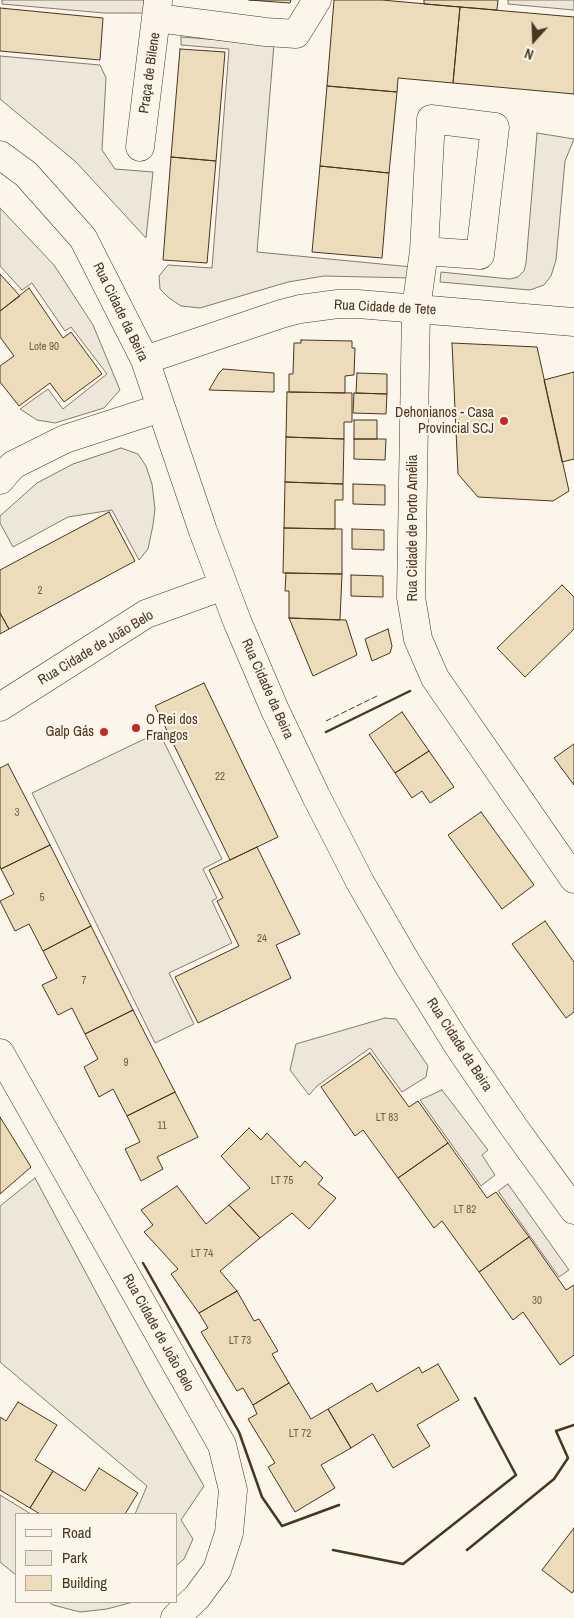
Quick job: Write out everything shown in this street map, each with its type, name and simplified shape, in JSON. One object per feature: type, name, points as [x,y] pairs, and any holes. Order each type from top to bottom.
[{"type":"street","points":[[158,9],[296,34],[316,0]]},
{"type":"street","name":"Praça de Bilene","points":[[140,146],[158,9]]},
{"type":"street","name":"Rua Cidade de Porto Amélia","points":[[424,250],[480,255],[495,127],[430,119],[424,250],[416,309],[411,597],[418,639],[435,678],[574,879]]},
{"type":"street","name":"Rua Cidade da Beira","points":[[0,155],[26,174],[83,238],[145,360],[223,586],[275,710],[316,796],[360,882],[411,970],[459,1047],[574,1210]]},
{"type":"street","name":"Rua Cidade de Tete","points":[[145,360],[300,309],[338,304],[358,304],[574,322]]},
{"type":"street","points":[[0,480],[13,465],[65,440],[161,408]]},
{"type":"street","name":"Rua Cidade de João Belo","points":[[0,707],[146,614],[223,586]]},
{"type":"street","name":"Rua Cidade de João Belo","points":[[0,1053],[222,1445],[233,1490],[229,1533],[217,1570],[197,1597],[175,1618]]},
{"type":"green space","points":[[2,0],[144,0],[143,13],[104,13],[2,4]]},
{"type":"green space","points":[[508,0],[574,0],[574,10],[508,4]]},
{"type":"green space","points":[[181,37],[274,44],[257,252],[412,267],[411,278],[324,276],[288,282],[200,308],[181,306],[160,289],[159,276],[168,265],[212,268],[229,49],[181,45]]},
{"type":"green space","points":[[0,56],[100,65],[106,78],[102,150],[115,169],[153,172],[146,238],[76,162],[0,99]]},
{"type":"green space","points":[[537,133],[574,139],[565,161],[556,260],[551,276],[544,285],[530,290],[440,282],[441,272],[510,279],[518,277],[524,271]]},
{"type":"green space","points":[[0,208],[54,265],[93,325],[120,390],[104,408],[55,423],[37,420],[20,409],[48,389],[63,409],[107,374],[71,327],[65,331],[32,283],[22,290],[0,266]]},
{"type":"green space","points":[[121,448],[138,454],[146,466],[152,484],[155,509],[153,525],[148,549],[139,560],[112,510],[68,517],[13,547],[0,523],[0,516],[37,483],[73,464]]},
{"type":"green space","points":[[159,732],[222,859],[203,869],[217,898],[212,901],[232,943],[169,973],[194,1024],[155,1043],[32,793]]},
{"type":"green space","points":[[385,1018],[396,1019],[428,1066],[426,1077],[402,1092],[370,1048],[317,1086],[309,1095],[290,1070],[296,1044]]},
{"type":"green space","points":[[442,1090],[488,1150],[482,1155],[495,1175],[481,1186],[420,1100]]},
{"type":"green space","points":[[35,1178],[148,1389],[204,1486],[181,1520],[193,1539],[184,1559],[178,1564],[178,1513],[135,1513],[147,1486],[0,1362],[0,1206]]},
{"type":"green space","points":[[508,1184],[569,1270],[559,1277],[498,1191]]},
{"type":"green space","points":[[0,1495],[29,1513],[15,1513],[15,1574],[0,1562]]},
{"type":"green space","points":[[50,1603],[129,1603],[107,1609],[80,1612]]},
{"type":"building","points":[[249,0],[291,0],[290,3]]},
{"type":"building","points":[[334,0],[382,0],[460,7],[453,83],[398,78],[397,92],[327,86]]},
{"type":"building","points":[[424,0],[498,0],[497,10],[424,4]]},
{"type":"building","points":[[460,7],[574,17],[574,94],[453,83]]},
{"type":"building","points":[[0,8],[103,18],[100,60],[0,51]]},
{"type":"building","points":[[180,49],[225,52],[216,161],[171,157]]},
{"type":"building","points":[[327,86],[397,92],[389,173],[320,166]]},
{"type":"building","points":[[171,157],[216,161],[207,263],[163,260]]},
{"type":"building","points":[[320,166],[389,173],[382,258],[312,252]]},
{"type":"building","points":[[0,274],[20,296],[0,311]]},
{"type":"building","points":[[29,288],[63,338],[71,332],[102,374],[64,402],[50,383],[19,406],[0,382],[0,366],[14,356],[0,337],[0,311]]},
{"type":"building","points":[[301,340],[352,341],[352,348],[355,348],[354,375],[345,376],[345,393],[289,392],[289,374],[293,374],[294,343],[301,343]]},
{"type":"building","name":"Dehonianos - Casa Provincial SCJ","points":[[452,343],[537,347],[569,491],[553,501],[478,497],[458,474]]},
{"type":"building","points":[[223,369],[274,373],[274,392],[209,390]]},
{"type":"building","points":[[574,372],[574,459],[562,462],[544,380]]},
{"type":"building","points":[[357,373],[387,374],[387,394],[356,393]]},
{"type":"building","points":[[287,392],[352,393],[352,422],[344,422],[344,439],[286,437]]},
{"type":"building","points":[[354,393],[387,394],[386,414],[353,413]]},
{"type":"building","points":[[354,420],[377,420],[377,439],[354,439]]},
{"type":"building","points":[[286,437],[344,439],[343,484],[285,482]]},
{"type":"building","points":[[354,439],[386,439],[385,460],[354,459]]},
{"type":"building","points":[[285,482],[343,484],[343,500],[335,500],[335,529],[284,528]]},
{"type":"building","points":[[353,484],[385,485],[385,505],[353,504]]},
{"type":"building","points":[[109,512],[135,561],[9,629],[0,613],[0,570]]},
{"type":"building","points":[[284,528],[342,529],[342,574],[283,573]]},
{"type":"building","points":[[352,529],[384,530],[384,550],[352,549]]},
{"type":"building","points":[[286,573],[342,574],[340,620],[289,618],[289,591],[285,591]]},
{"type":"building","points":[[351,575],[383,576],[383,597],[351,596]]},
{"type":"building","points":[[562,585],[574,597],[574,629],[525,677],[497,648]]},
{"type":"building","points":[[0,613],[9,629],[0,634]]},
{"type":"building","points":[[289,618],[346,620],[357,655],[313,676]]},
{"type":"building","points":[[388,629],[392,646],[390,653],[372,661],[365,639]]},
{"type":"building","points":[[204,683],[278,837],[230,860],[155,706]]},
{"type":"building","points":[[402,712],[429,751],[395,773],[369,735]]},
{"type":"building","points":[[574,744],[574,785],[554,758]]},
{"type":"building","points":[[429,751],[454,787],[430,803],[422,791],[412,798],[395,773]]},
{"type":"building","points":[[8,764],[50,845],[1,869],[0,768]]},
{"type":"building","points":[[481,812],[534,885],[502,909],[448,835]]},
{"type":"building","points":[[50,845],[91,926],[43,951],[29,924],[15,931],[0,901],[14,894],[1,869]]},
{"type":"building","points":[[257,847],[300,934],[276,945],[291,978],[198,1023],[175,977],[239,946],[217,901],[223,898],[209,870]]},
{"type":"building","points":[[545,921],[574,962],[574,1012],[566,1018],[512,944]]},
{"type":"building","points":[[91,926],[133,1010],[85,1034],[72,1008],[58,1015],[42,985],[57,978],[43,951]]},
{"type":"building","points":[[133,1010],[175,1092],[127,1116],[113,1089],[99,1097],[84,1067],[98,1059],[85,1034]]},
{"type":"building","points":[[370,1053],[409,1107],[418,1101],[448,1143],[398,1178],[363,1130],[355,1136],[321,1087]]},
{"type":"building","points":[[175,1092],[198,1137],[157,1157],[163,1169],[141,1181],[125,1149],[140,1142],[127,1116]]},
{"type":"building","points":[[0,1117],[31,1167],[0,1194]]},
{"type":"building","points":[[249,1128],[261,1140],[267,1133],[300,1167],[305,1161],[323,1178],[318,1184],[336,1198],[309,1229],[292,1213],[260,1238],[229,1205],[250,1188],[221,1156]]},
{"type":"building","points":[[448,1143],[487,1198],[496,1192],[529,1237],[479,1272],[442,1221],[434,1228],[398,1178]]},
{"type":"building","points":[[177,1186],[206,1224],[229,1205],[260,1238],[220,1271],[237,1291],[199,1313],[171,1274],[178,1269],[144,1232],[153,1225],[141,1210]]},
{"type":"building","points":[[529,1237],[566,1290],[574,1285],[574,1355],[560,1365],[523,1312],[513,1320],[479,1272]]},
{"type":"building","points":[[237,1291],[254,1321],[259,1319],[278,1351],[272,1354],[289,1383],[253,1405],[243,1388],[237,1391],[201,1332],[208,1328],[199,1313]]},
{"type":"building","points":[[438,1364],[459,1400],[417,1425],[430,1446],[393,1468],[373,1434],[351,1448],[328,1409],[372,1383],[377,1392],[419,1367],[422,1373]]},
{"type":"building","points":[[289,1383],[311,1419],[328,1409],[351,1448],[321,1465],[335,1488],[295,1512],[268,1467],[275,1463],[248,1419],[257,1414],[253,1405]]},
{"type":"building","points":[[18,1402],[57,1425],[35,1460],[53,1471],[30,1508],[0,1490],[0,1417],[6,1421]]},
{"type":"building","points":[[99,1468],[138,1493],[126,1513],[38,1513],[30,1508],[53,1471],[85,1491]]},
{"type":"building","points":[[574,1528],[574,1590],[572,1593],[542,1570]]},
{"type":"fence","points":[[326,721],[377,696]]},
{"type":"wall","points":[[326,732],[410,691]]},
{"type":"wall","points":[[143,1263],[239,1432],[262,1497],[282,1526],[339,1505]]},
{"type":"wall","points":[[333,1550],[403,1564],[516,1475],[475,1398]]},
{"type":"wall","points":[[467,1550],[554,1479],[568,1458],[556,1431],[574,1425]]},
{"type":"place","name":"Dehonianos - Casa Provincial SCJ","points":[[504,421]]},
{"type":"place","name":"O Rei dos Frangos","points":[[136,728]]},
{"type":"place","name":"Galp Gás","points":[[104,732]]}]
